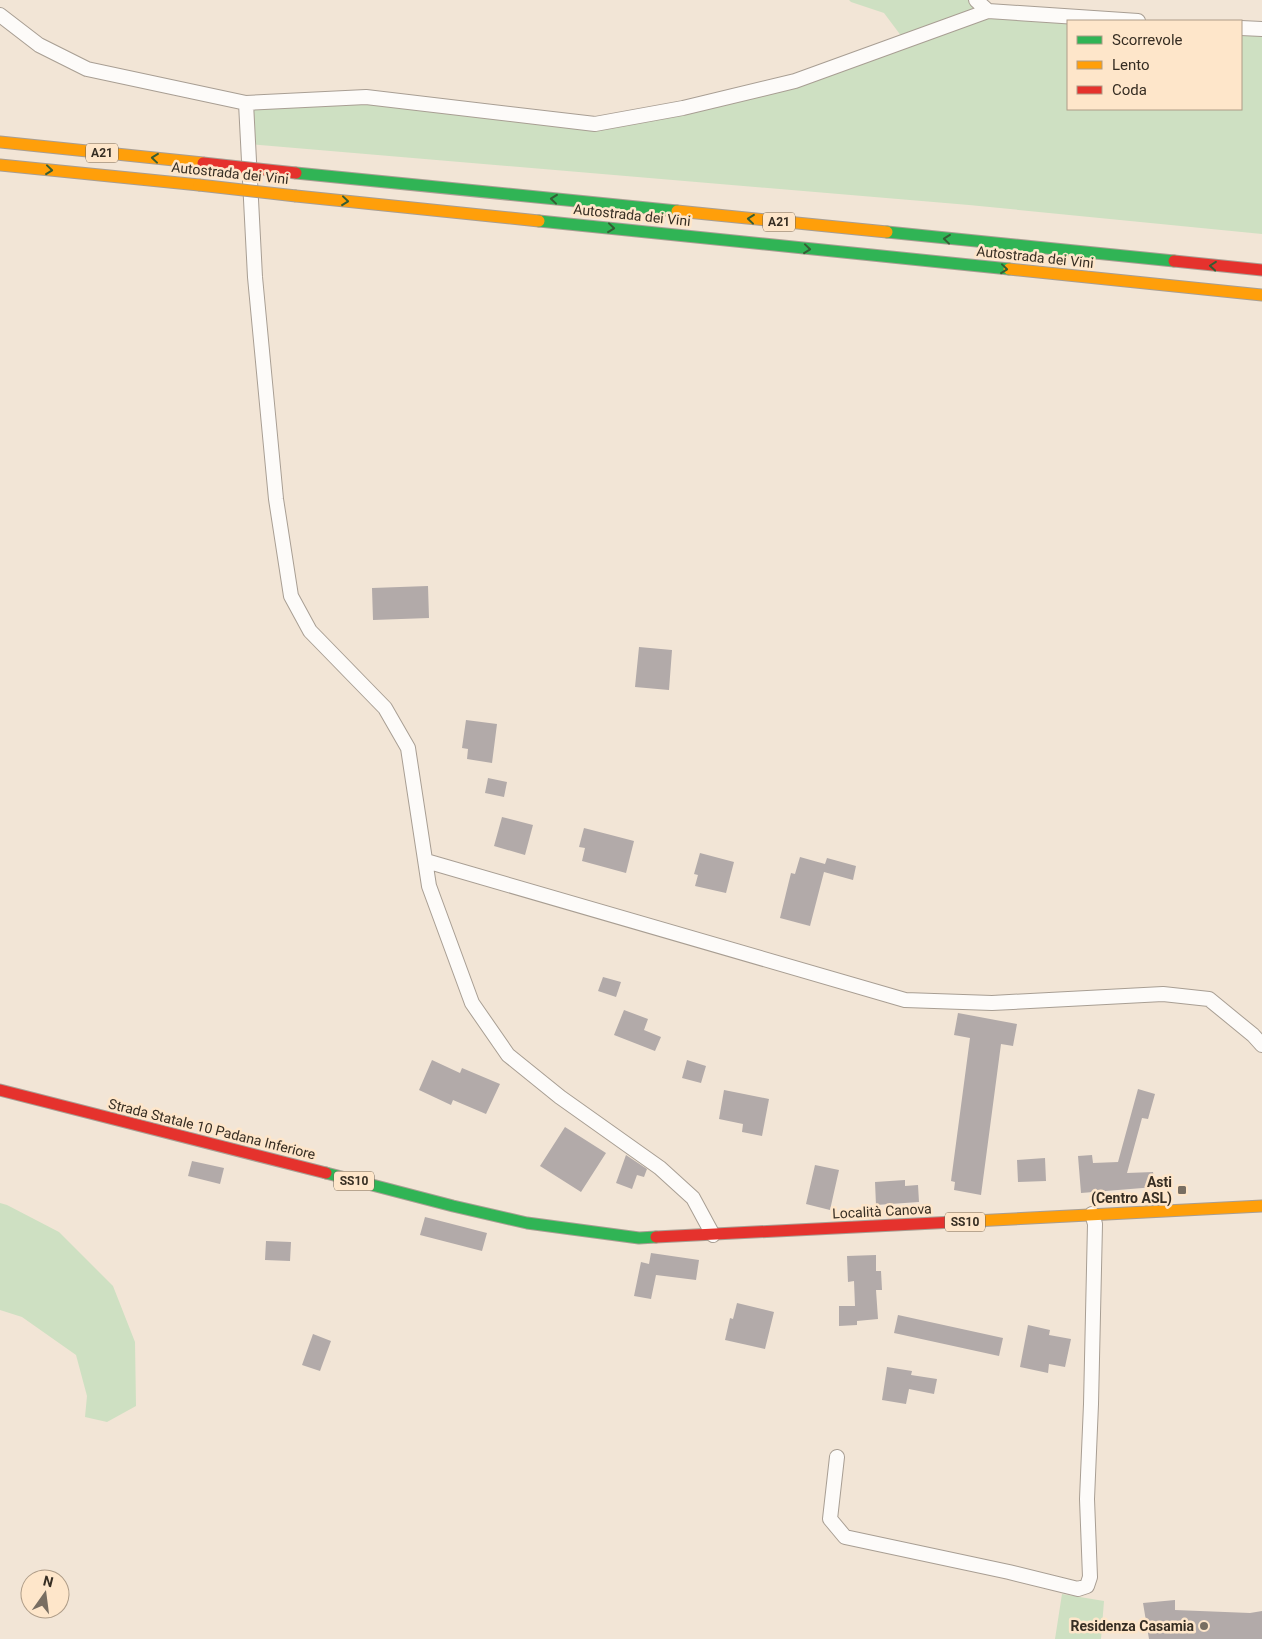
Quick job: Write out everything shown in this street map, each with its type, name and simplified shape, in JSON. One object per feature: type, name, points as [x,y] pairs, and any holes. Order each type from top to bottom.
[{"type":"main road","name":"Autostrada dei Vini","points":[[0,142],[1262,270]]},
{"type":"main road","name":"Autostrada dei Vini","points":[[0,165],[1262,295]]},
{"type":"main road","name":"Strada Statale 10 Padana Inferiore","points":[[0,1090],[453,1206],[527,1223],[639,1238],[713,1235]]},
{"type":"main road","name":"Località Canova","points":[[713,1235],[1262,1206]]},
{"type":"street","points":[[976,0],[988,11]]},
{"type":"street","points":[[0,15],[39,45],[87,69],[246,103],[366,97],[595,124],[683,108],[795,81],[988,11],[1123,20]]},
{"type":"street","points":[[1242,28],[1262,29]]},
{"type":"street","points":[[246,103],[255,277],[276,498],[291,596],[310,631],[385,708],[408,748],[429,886],[472,1003],[508,1056],[560,1097],[660,1168],[692,1198],[713,1235]]},
{"type":"street","points":[[426,861],[905,1000],[992,1003],[1163,994],[1209,999],[1253,1035],[1262,1045]]},
{"type":"street","points":[[837,1457],[830,1519],[845,1537],[1009,1572],[1078,1589],[1087,1586],[1090,1577],[1087,1500],[1096,1224],[1092,1214]]},
{"type":"green space","points":[[849,0],[976,0],[988,11],[1067,21],[1067,110],[1242,110],[1242,28],[1262,29],[1262,234],[969,205],[248,144],[246,103],[366,97],[595,124],[795,81],[905,41],[884,13]]},
{"type":"green space","points":[[0,1203],[59,1232],[113,1286],[135,1342],[136,1406],[107,1422],[85,1417],[87,1396],[76,1355],[22,1317],[0,1310]]},
{"type":"green space","points":[[1062,1594],[1104,1601],[1101,1639],[1055,1639]]},
{"type":"building","points":[[428,586],[429,618],[373,620],[372,588]]},
{"type":"building","points":[[639,647],[672,650],[669,690],[635,687]]},
{"type":"building","points":[[466,720],[497,724],[492,763],[467,759],[468,749],[462,748]]},
{"type":"building","points":[[488,778],[507,782],[504,797],[485,793]]},
{"type":"building","points":[[502,817],[533,825],[525,855],[494,846]]},
{"type":"building","points":[[584,828],[634,841],[626,873],[582,861],[585,848],[579,847]]},
{"type":"building","points":[[700,853],[734,862],[726,893],[695,886],[698,875],[694,874]]},
{"type":"building","points":[[800,857],[825,864],[827,858],[856,866],[853,880],[824,872],[810,926],[780,918],[791,873],[795,874]]},
{"type":"building","points":[[603,977],[621,982],[616,997],[598,991]]},
{"type":"building","points":[[624,1010],[648,1019],[644,1030],[661,1037],[655,1051],[614,1035]]},
{"type":"building","points":[[958,1013],[1017,1024],[1013,1046],[1001,1044],[981,1195],[954,1190],[955,1182],[951,1181],[970,1038],[954,1035]]},
{"type":"building","points":[[432,1060],[460,1073],[462,1068],[500,1084],[486,1114],[453,1100],[451,1105],[419,1090]]},
{"type":"building","points":[[687,1060],[706,1066],[701,1083],[682,1078]]},
{"type":"building","points":[[1138,1089],[1155,1094],[1148,1119],[1142,1118],[1127,1173],[1153,1172],[1155,1187],[1081,1193],[1078,1156],[1092,1155],[1093,1163],[1118,1162]]},
{"type":"building","points":[[724,1090],[769,1099],[762,1136],[742,1132],[743,1124],[719,1119]]},
{"type":"building","points":[[565,1127],[606,1153],[581,1192],[540,1166]]},
{"type":"building","points":[[626,1155],[647,1169],[644,1177],[637,1175],[632,1189],[616,1183]]},
{"type":"building","points":[[1045,1158],[1046,1181],[1018,1182],[1017,1160]]},
{"type":"building","points":[[192,1161],[224,1168],[220,1184],[188,1176]]},
{"type":"building","points":[[815,1165],[839,1170],[830,1210],[806,1204]]},
{"type":"building","points":[[905,1180],[905,1186],[918,1185],[919,1202],[876,1205],[875,1182]]},
{"type":"building","points":[[425,1217],[487,1233],[482,1251],[420,1235]]},
{"type":"building","points":[[266,1241],[291,1242],[290,1261],[265,1260]]},
{"type":"building","points":[[651,1253],[699,1260],[696,1280],[656,1275],[651,1299],[634,1296],[641,1262],[649,1264]]},
{"type":"building","points":[[876,1255],[876,1271],[881,1271],[882,1290],[876,1290],[878,1319],[857,1321],[857,1325],[839,1326],[839,1306],[855,1306],[854,1281],[848,1282],[847,1256]]},
{"type":"building","points":[[737,1303],[774,1312],[765,1349],[725,1340],[730,1318],[733,1319]]},
{"type":"building","points":[[898,1315],[1003,1338],[999,1356],[894,1333]]},
{"type":"building","points":[[1028,1325],[1050,1330],[1049,1335],[1071,1339],[1065,1367],[1049,1364],[1048,1373],[1020,1367]]},
{"type":"building","points":[[313,1334],[331,1341],[320,1371],[302,1365]]},
{"type":"building","points":[[887,1367],[912,1371],[911,1375],[937,1379],[934,1394],[909,1389],[906,1404],[882,1400]]},
{"type":"building","name":"Residenza Casamia","points":[[1175,1600],[1175,1610],[1250,1613],[1262,1611],[1262,1639],[1149,1639],[1143,1603]]},
{"type":"traffic: fast","points":[[296,173],[677,211]]},
{"type":"traffic: fast","points":[[539,221],[1009,269]]},
{"type":"traffic: fast","points":[[887,232],[1174,261]]},
{"type":"traffic: fast","points":[[326,1173],[527,1223],[639,1238],[656,1237]]},
{"type":"traffic: slow","points":[[0,142],[203,163]]},
{"type":"traffic: slow","points":[[0,165],[199,185]]},
{"type":"traffic: slow","points":[[199,185],[296,196]]},
{"type":"traffic: slow","points":[[296,196],[539,221]]},
{"type":"traffic: slow","points":[[677,211],[887,232]]},
{"type":"traffic: slow","points":[[1009,269],[1262,295]]},
{"type":"traffic: slow","points":[[974,1221],[1262,1206]]},
{"type":"traffic: jam","points":[[203,163],[296,173]]},
{"type":"traffic: jam","points":[[1174,261],[1262,270]]},
{"type":"traffic: jam","points":[[0,1090],[326,1173]]},
{"type":"traffic: jam","points":[[656,1237],[974,1221]]},
{"type":"place","name":"Asti (Centro ASL)","points":[[1182,1190]]},
{"type":"place","name":"Residenza Casamia","points":[[1204,1626]]}]
